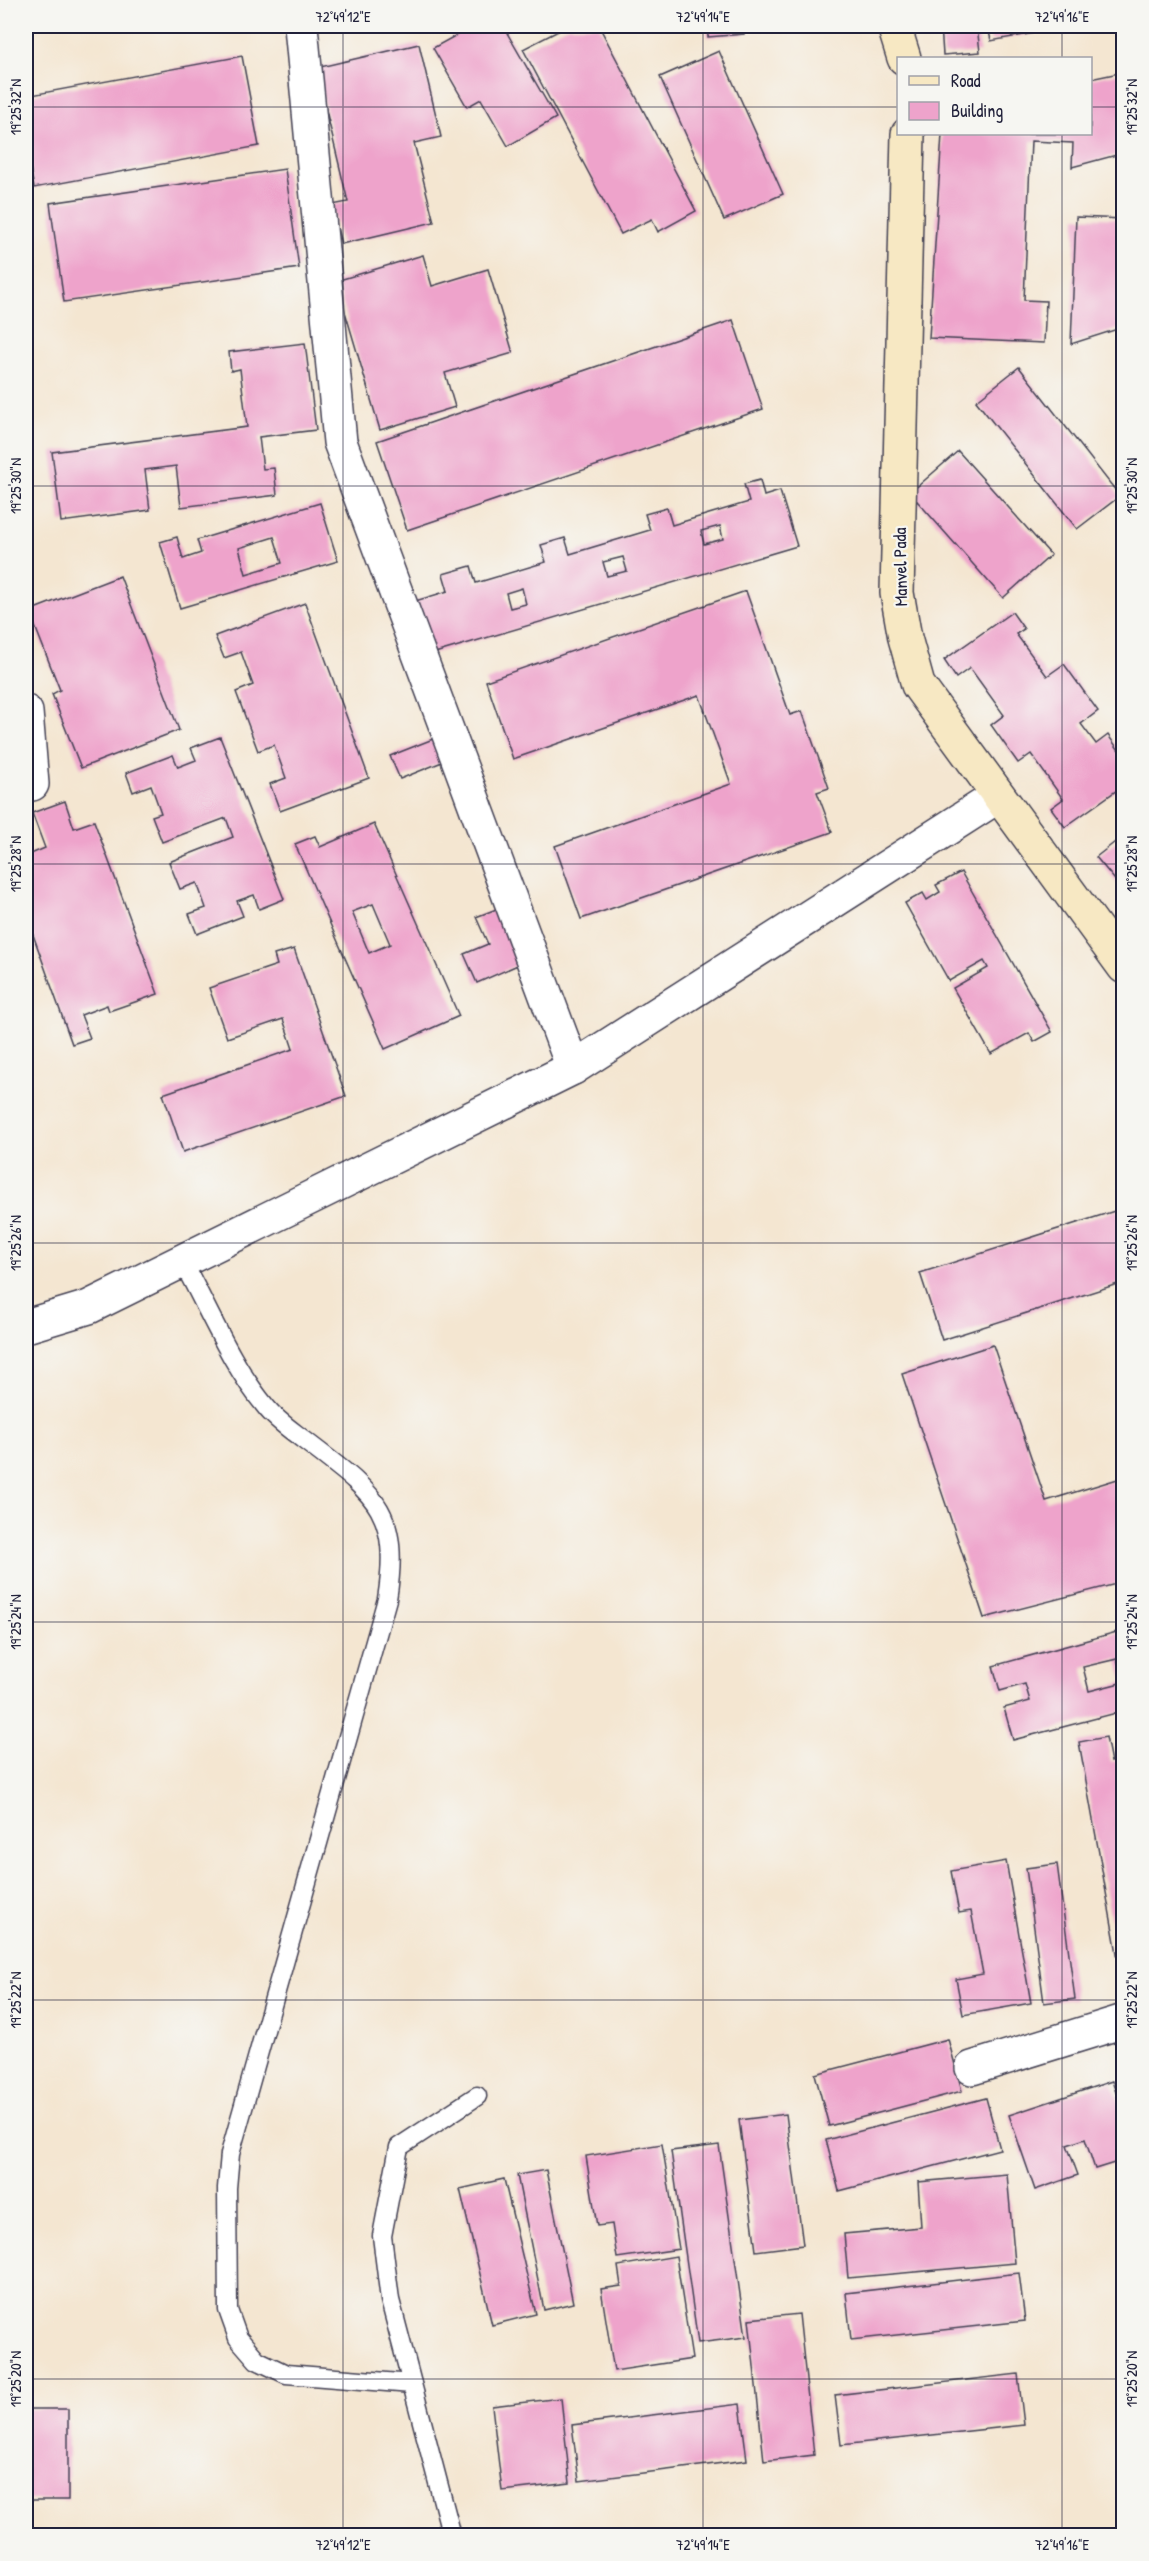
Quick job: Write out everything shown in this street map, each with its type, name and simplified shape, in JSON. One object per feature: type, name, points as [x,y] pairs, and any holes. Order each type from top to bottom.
[{"type":"main road","points":[[894,26],[904,57]]},
{"type":"main road","name":"Manvel Pada","points":[[908,135],[897,593],[905,638],[918,686],[1124,968]]},
{"type":"street","points":[[301,26],[340,442],[573,1068]]},
{"type":"street","points":[[26,712],[32,784]]},
{"type":"street","points":[[26,1326],[89,1307],[573,1068],[998,796]]},
{"type":"street","points":[[972,2068],[1124,2021]]},
{"type":"lane","points":[[182,1261],[250,1386],[267,1409],[356,1480],[376,1503],[390,1534],[393,1564],[387,1599],[230,2154],[227,2188],[228,2310],[238,2338],[244,2346],[257,2360],[286,2374],[412,2384]]},
{"type":"lane","points":[[452,2535],[390,2300],[382,2236],[399,2147],[477,2096]]},
{"type":"building","points":[[473,26],[503,26],[556,118],[508,146],[481,99],[467,107],[433,48]]},
{"type":"building","points":[[568,26],[599,26],[696,211],[658,232],[652,219],[621,234],[523,49]]},
{"type":"building","points":[[707,26],[743,26],[744,34],[708,37]]},
{"type":"building","points":[[941,26],[977,26],[980,52],[943,55]]},
{"type":"building","points":[[988,26],[1067,26],[1067,27],[991,41]]},
{"type":"building","points":[[419,44],[441,137],[414,143],[434,222],[341,244],[332,205],[348,202],[316,68]]},
{"type":"building","points":[[719,51],[783,194],[724,220],[660,77]]},
{"type":"building","points":[[242,56],[259,146],[34,188],[26,146],[26,96]]},
{"type":"building","points":[[1124,72],[1124,153],[1072,167],[1073,143],[1031,141],[1024,300],[1046,301],[1044,343],[929,338],[942,135],[1092,135],[1092,79]]},
{"type":"building","points":[[285,169],[299,268],[64,302],[50,203]]},
{"type":"building","points":[[1076,217],[1124,219],[1124,327],[1071,344]]},
{"type":"building","points":[[423,255],[432,286],[488,269],[513,353],[445,373],[455,407],[380,430],[336,281]]},
{"type":"building","points":[[733,320],[763,409],[407,530],[377,441]]},
{"type":"building","points":[[305,343],[316,430],[259,437],[263,469],[274,468],[277,495],[181,507],[176,466],[145,470],[150,510],[61,522],[52,452],[247,427],[240,369],[231,371],[229,352]]},
{"type":"building","points":[[1019,367],[1120,496],[1077,529],[976,401]]},
{"type":"building","points":[[958,451],[1051,555],[1003,598],[910,493]]},
{"type":"building","points":[[760,480],[764,496],[780,491],[797,546],[428,655],[412,602],[448,591],[443,574],[471,566],[476,583],[546,562],[541,545],[565,538],[570,554],[650,530],[645,514],[667,508],[672,525],[749,502],[744,484]],"holes":[[[720,526],[723,539],[704,544],[701,531]],[[623,557],[627,571],[607,576],[603,562]],[[522,588],[526,604],[510,608],[506,593]]]},
{"type":"building","points":[[320,503],[338,561],[180,608],[160,542],[177,537],[183,559],[201,553],[197,540]],"holes":[[[274,537],[282,563],[246,574],[239,548]]]},
{"type":"building","points":[[120,576],[179,730],[81,768],[52,694],[60,690],[29,611]]},
{"type":"building","points":[[746,591],[790,715],[802,711],[829,788],[817,792],[832,832],[581,919],[555,846],[731,784],[699,695],[513,759],[486,681]]},
{"type":"building","points":[[305,603],[369,778],[280,811],[270,784],[286,778],[274,745],[258,751],[236,692],[253,685],[241,652],[224,658],[215,636]]},
{"type":"building","points":[[1012,612],[1024,629],[1016,634],[1047,676],[1064,664],[1098,711],[1081,724],[1096,744],[1108,735],[1124,757],[1124,785],[1065,827],[1051,808],[1063,799],[1031,754],[1018,763],[991,725],[1004,715],[970,668],[956,678],[944,660]]},
{"type":"building","points":[[220,737],[284,899],[259,909],[254,895],[237,901],[243,916],[197,934],[189,914],[206,908],[197,883],[180,889],[169,862],[233,837],[226,818],[162,842],[152,816],[161,813],[151,785],[133,792],[126,773],[173,755],[178,767],[196,760],[191,748]]},
{"type":"building","points":[[433,739],[442,762],[400,779],[390,756]]},
{"type":"building","points":[[65,801],[74,828],[94,821],[158,994],[109,1011],[107,1005],[81,1015],[90,1038],[72,1044],[26,915],[26,856],[45,848],[32,813]]},
{"type":"building","points":[[374,824],[459,1016],[385,1049],[295,844],[315,836],[320,847]],"holes":[[[373,904],[390,944],[369,953],[352,912]]]},
{"type":"building","points":[[1124,835],[1124,891],[1096,857]]},
{"type":"building","points":[[961,872],[1052,1032],[1034,1042],[1029,1033],[991,1054],[953,988],[988,968],[984,961],[949,981],[905,903],[923,893],[927,900],[940,892],[936,885]]},
{"type":"building","points":[[499,908],[522,963],[477,983],[464,954],[488,944],[476,917]]},
{"type":"building","points":[[294,949],[346,1096],[183,1152],[163,1094],[293,1049],[283,1019],[227,1038],[209,988],[277,965],[274,955]]},
{"type":"building","points":[[1124,1208],[1124,1282],[942,1340],[920,1273]]},
{"type":"building","points":[[993,1345],[1046,1501],[1124,1477],[1124,1582],[984,1618],[902,1374]]},
{"type":"building","points":[[1124,1630],[1124,1680],[1117,1659],[1083,1667],[1089,1691],[1124,1682],[1124,1711],[1013,1740],[1004,1708],[1030,1701],[1025,1684],[1000,1691],[993,1666]]},
{"type":"building","points":[[1106,1737],[1111,1762],[1124,1759],[1124,1958],[1118,1959],[1079,1742]]},
{"type":"building","points":[[1006,1861],[1031,2003],[963,2015],[956,1979],[983,1974],[971,1911],[959,1913],[951,1871]]},
{"type":"building","points":[[1057,1864],[1075,1999],[1044,2003],[1026,1868]]},
{"type":"building","points":[[948,2039],[962,2091],[829,2126],[815,2074]]},
{"type":"building","points":[[1112,2081],[1124,2115],[1124,2160],[1095,2169],[1085,2139],[1067,2145],[1078,2175],[1035,2190],[1009,2115]]},
{"type":"building","points":[[986,2098],[1000,2149],[839,2191],[826,2140]]},
{"type":"building","points":[[786,2114],[803,2245],[756,2251],[739,2120]]},
{"type":"building","points":[[662,2144],[679,2249],[617,2258],[612,2224],[597,2226],[586,2156]]},
{"type":"building","points":[[719,2145],[746,2337],[698,2343],[671,2151]]},
{"type":"building","points":[[546,2170],[573,2303],[544,2310],[517,2175]]},
{"type":"building","points":[[1007,2174],[1015,2263],[848,2278],[844,2234],[921,2227],[918,2182]]},
{"type":"building","points":[[504,2179],[536,2314],[492,2325],[460,2189]]},
{"type":"building","points":[[676,2256],[692,2359],[614,2371],[601,2289],[621,2286],[618,2266]]},
{"type":"building","points":[[1019,2273],[1025,2321],[851,2340],[846,2293]]},
{"type":"building","points":[[799,2314],[814,2455],[764,2461],[749,2319]]},
{"type":"building","points":[[1018,2374],[1024,2425],[841,2445],[835,2395]]},
{"type":"building","points":[[561,2398],[570,2483],[502,2491],[492,2406]]},
{"type":"building","points":[[740,2404],[747,2460],[579,2481],[572,2425]]},
{"type":"building","points":[[26,2409],[68,2409],[68,2500],[26,2500]]}]
